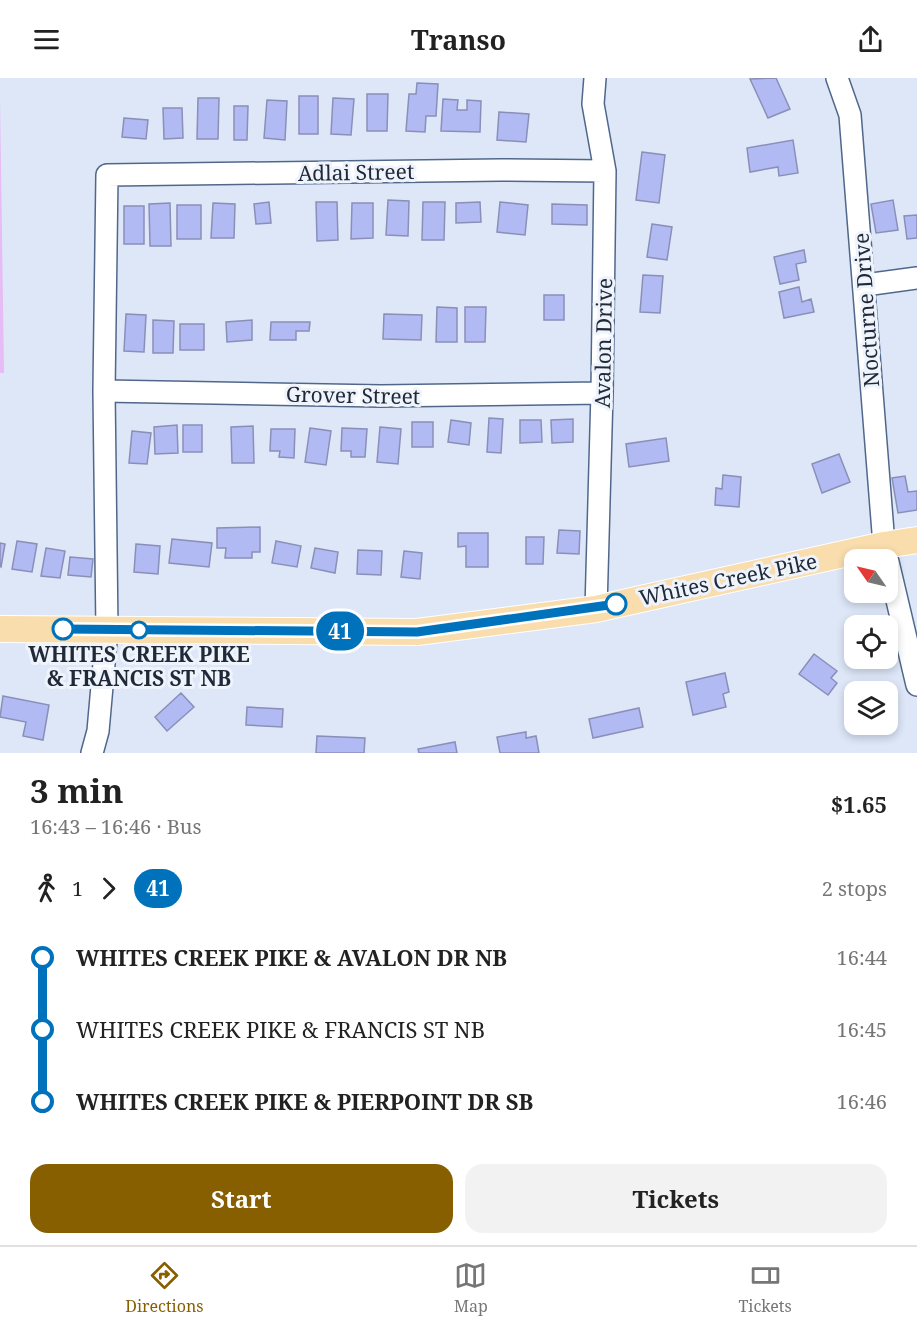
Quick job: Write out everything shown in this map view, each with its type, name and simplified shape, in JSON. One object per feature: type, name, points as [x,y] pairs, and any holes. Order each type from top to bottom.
[{"type":"main road","name":"Whites Creek Pike","points":[[898,549],[917,540]]},
{"type":"main road","name":"Whites Creek Pike","points":[[0,629],[417,632],[596,609],[844,563]]},
{"type":"street","name":"Avalon Drive","points":[[595,78],[593,104],[605,171],[596,609]]},
{"type":"street","name":"Nocturne Drive","points":[[837,78],[850,116],[886,549]]},
{"type":"street","name":"Adlai Street","points":[[104,391],[107,175],[500,170],[605,171]]},
{"type":"street","points":[[865,285],[917,278]]},
{"type":"street","points":[[92,753],[98,731],[106,630],[104,391]]},
{"type":"street","name":"Grover Street","points":[[104,391],[381,396],[602,393]]},
{"type":"street","name":"Nocturne Drive","points":[[897,603],[917,685]]},
{"type":"shaded area","points":[[0,97],[4,373],[0,373]]},
{"type":"building","points":[[776,78],[790,109],[768,118],[750,79]]},
{"type":"building","points":[[417,83],[438,84],[436,116],[426,116],[425,132],[406,131],[409,94],[416,94]]},
{"type":"building","points":[[367,94],[388,94],[387,131],[367,131]]},
{"type":"building","points":[[299,96],[318,96],[318,134],[299,134]]},
{"type":"building","points":[[198,98],[219,98],[218,139],[197,139]]},
{"type":"building","points":[[333,98],[354,99],[351,135],[331,134]]},
{"type":"building","points":[[443,99],[458,100],[457,110],[467,110],[467,100],[481,101],[480,132],[441,131]]},
{"type":"building","points":[[267,100],[287,101],[285,140],[264,138]]},
{"type":"building","points":[[234,106],[248,106],[247,140],[234,140]]},
{"type":"building","points":[[163,108],[182,108],[183,138],[164,139]]},
{"type":"building","points":[[499,112],[529,114],[526,142],[497,140]]},
{"type":"building","points":[[124,118],[148,120],[146,139],[122,137]]},
{"type":"building","points":[[793,140],[798,173],[779,176],[778,167],[750,172],[747,148]]},
{"type":"building","points":[[642,152],[665,155],[659,203],[636,200]]},
{"type":"building","points":[[388,200],[409,201],[408,236],[386,235]]},
{"type":"building","points":[[893,200],[898,230],[876,233],[871,204]]},
{"type":"building","points":[[269,202],[271,223],[256,224],[254,204]]},
{"type":"building","points":[[316,202],[337,202],[338,240],[317,241]]},
{"type":"building","points":[[423,202],[445,202],[444,240],[422,240]]},
{"type":"building","points":[[480,202],[481,222],[456,223],[456,203]]},
{"type":"building","points":[[500,202],[528,205],[525,235],[497,232]]},
{"type":"building","points":[[170,203],[171,246],[150,246],[149,204]]},
{"type":"building","points":[[213,203],[235,204],[234,238],[211,238]]},
{"type":"building","points":[[352,203],[373,203],[373,238],[351,239]]},
{"type":"building","points":[[552,204],[587,205],[587,225],[552,224]]},
{"type":"building","points":[[177,205],[201,205],[201,239],[177,239]]},
{"type":"building","points":[[124,206],[144,206],[144,244],[124,244]]},
{"type":"building","points":[[917,215],[917,238],[907,239],[904,216]]},
{"type":"building","points":[[652,224],[672,227],[667,260],[647,257]]},
{"type":"building","points":[[804,250],[806,262],[796,264],[799,280],[780,284],[774,257]]},
{"type":"building","points":[[643,275],[663,276],[660,313],[640,312]]},
{"type":"building","points":[[799,287],[802,302],[811,299],[814,312],[784,318],[779,292]]},
{"type":"building","points":[[544,295],[564,295],[564,320],[544,320]]},
{"type":"building","points":[[437,307],[457,308],[457,342],[436,342]]},
{"type":"building","points":[[465,307],[486,307],[485,342],[465,342]]},
{"type":"building","points":[[126,314],[146,315],[144,352],[124,351]]},
{"type":"building","points":[[384,314],[422,315],[421,340],[383,339]]},
{"type":"building","points":[[153,320],[174,321],[173,353],[153,353]]},
{"type":"building","points":[[252,320],[252,340],[227,342],[226,322]]},
{"type":"building","points":[[271,322],[310,322],[309,331],[296,331],[296,340],[270,340]]},
{"type":"building","points":[[180,324],[204,324],[204,350],[180,350]]},
{"type":"building","points":[[489,418],[503,419],[501,453],[487,452]]},
{"type":"building","points":[[573,419],[573,442],[552,443],[551,420]]},
{"type":"building","points":[[451,420],[471,423],[469,445],[448,442]]},
{"type":"building","points":[[520,420],[541,420],[542,442],[520,443]]},
{"type":"building","points":[[412,422],[433,422],[433,447],[412,447]]},
{"type":"building","points":[[177,425],[178,453],[155,454],[154,427]]},
{"type":"building","points":[[183,425],[202,425],[202,452],[183,452]]},
{"type":"building","points":[[253,426],[254,463],[232,463],[231,427]]},
{"type":"building","points":[[380,427],[401,429],[398,464],[377,462]]},
{"type":"building","points":[[310,428],[331,431],[326,465],[305,462]]},
{"type":"building","points":[[342,428],[367,429],[365,457],[351,457],[351,451],[341,451]]},
{"type":"building","points":[[271,429],[295,429],[294,458],[279,457],[280,451],[270,451]]},
{"type":"building","points":[[132,431],[151,433],[147,464],[129,463]]},
{"type":"building","points":[[666,438],[669,461],[629,467],[626,444]]},
{"type":"building","points":[[839,454],[850,482],[822,493],[812,464]]},
{"type":"building","points":[[723,475],[741,477],[739,507],[715,505],[716,488],[722,489]]},
{"type":"building","points":[[905,476],[908,492],[917,491],[917,510],[898,513],[892,478]]},
{"type":"building","points":[[260,527],[260,552],[252,552],[252,558],[225,558],[226,548],[217,548],[217,528]]},
{"type":"building","points":[[559,530],[580,531],[579,554],[557,553]]},
{"type":"building","points":[[458,533],[488,533],[488,567],[466,567],[466,546],[458,547]]},
{"type":"building","points":[[526,537],[544,537],[543,564],[526,564]]},
{"type":"building","points":[[172,539],[212,543],[209,567],[169,563]]},
{"type":"building","points":[[17,541],[37,544],[32,572],[12,569]]},
{"type":"building","points":[[276,541],[301,546],[297,567],[272,563]]},
{"type":"building","points":[[0,543],[5,544],[1,567],[0,566]]},
{"type":"building","points":[[136,544],[160,546],[158,574],[134,572]]},
{"type":"building","points":[[46,548],[65,551],[60,578],[41,576]]},
{"type":"building","points":[[315,548],[338,552],[335,573],[311,568]]},
{"type":"building","points":[[358,550],[382,551],[381,575],[357,574]]},
{"type":"building","points":[[404,551],[422,553],[420,579],[401,577]]},
{"type":"building","points":[[70,557],[93,559],[91,577],[68,575]]},
{"type":"building","points":[[814,654],[837,671],[831,678],[837,683],[828,695],[799,674]]},
{"type":"building","points":[[725,673],[729,692],[723,694],[726,707],[693,715],[686,682]]},
{"type":"building","points":[[181,693],[194,707],[167,731],[155,717]]},
{"type":"building","points":[[3,696],[49,705],[43,740],[23,736],[26,722],[0,717]]},
{"type":"building","points":[[247,707],[283,709],[282,727],[246,725]]},
{"type":"building","points":[[639,708],[643,727],[593,738],[589,719]]},
{"type":"building","points":[[526,732],[526,738],[536,736],[539,753],[500,753],[497,737]]},
{"type":"building","points":[[317,736],[365,738],[364,753],[316,753]]},
{"type":"building","points":[[455,742],[457,753],[419,753],[418,749]]},
{"type":"bus line","name":"41","points":[[63,629],[417,632],[596,609],[616,604]]},
{"type":"place","name":"WHITES CREEK PIKE & FRANCIS ST NB","points":[[139,630]]}]
